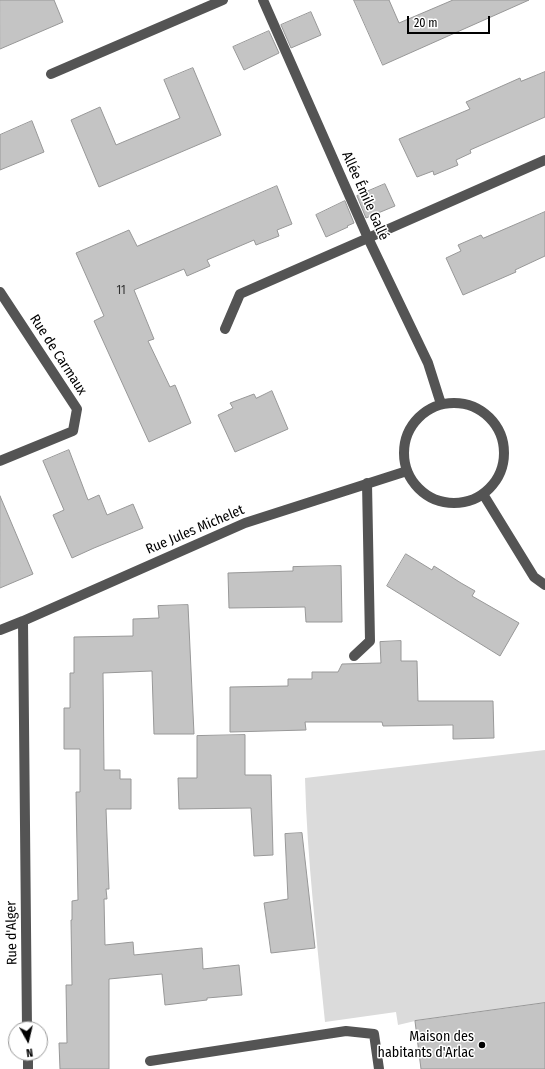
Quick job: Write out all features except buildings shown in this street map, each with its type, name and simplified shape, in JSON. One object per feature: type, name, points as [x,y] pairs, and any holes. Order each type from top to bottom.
[{"type":"street","points":[[51,74],[222,0]]},
{"type":"street","name":"Allée Émile Gallé","points":[[263,0],[368,238],[428,363],[441,404]]},
{"type":"street","points":[[225,329],[240,294],[545,160]]},
{"type":"street","name":"Rue de Carmaux","points":[[0,292],[77,409],[73,431],[0,461]]},
{"type":"street","points":[[455,402],[469,404],[482,410],[500,431],[504,445],[504,459],[501,473],[494,484],[483,494],[473,500],[462,503],[439,501],[429,496],[420,490],[412,480],[407,470],[404,454],[406,438],[411,428],[425,411],[441,404],[455,402]]},
{"type":"street","name":"Rue Jules Michelet","points":[[0,630],[245,523],[407,470]]},
{"type":"street","points":[[354,656],[370,641],[367,483]]},
{"type":"street","points":[[483,494],[534,577],[545,585]]},
{"type":"street","name":"Rue d'Alger","points":[[23,621],[27,1021]]},
{"type":"street","points":[[150,1061],[346,1031],[374,1034],[379,1069]]},
{"type":"shaded area","points":[[545,750],[545,1003],[415,1021],[398,1025],[396,1012],[325,1022],[310,869],[305,778]]},
{"type":"place","name":"Maison des habitants d'Arlac","points":[[482,1045]]}]
